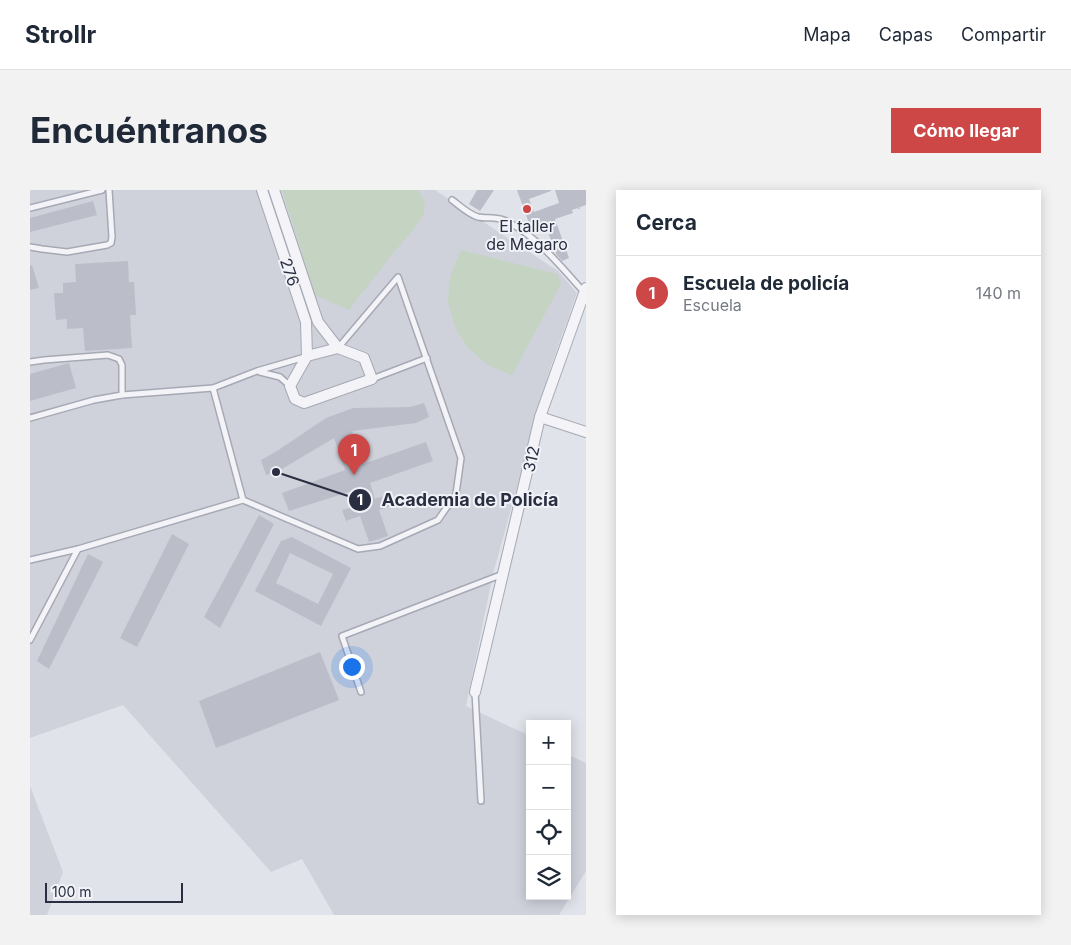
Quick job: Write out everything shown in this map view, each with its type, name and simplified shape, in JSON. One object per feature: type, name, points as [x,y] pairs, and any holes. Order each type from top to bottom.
[{"type":"street","name":"276","points":[[262,190],[306,322],[307,356]]},
{"type":"street","name":"276","points":[[274,190],[318,322],[338,348]]},
{"type":"street","name":"312","points":[[475,692],[540,417],[585,290]]},
{"type":"street","points":[[338,348],[364,358],[372,379],[304,403],[295,399],[290,386],[307,356],[338,348]]},
{"type":"street","points":[[540,417],[586,432]]},
{"type":"lane","points":[[30,208],[102,190]]},
{"type":"lane","points":[[30,247],[66,252],[108,245],[112,237],[109,190]]},
{"type":"lane","points":[[452,200],[477,216],[505,220],[522,230],[540,245],[585,290]]},
{"type":"lane","points":[[30,560],[78,549],[243,500],[358,548],[380,546],[438,520],[456,494],[462,458],[398,277],[338,348]]},
{"type":"lane","points":[[30,362],[108,355],[114,357],[119,359],[122,365],[122,395]]},
{"type":"lane","points":[[30,418],[94,400],[122,395],[213,388],[258,371],[307,356]]},
{"type":"lane","points":[[372,379],[427,358]]},
{"type":"lane","points":[[258,371],[280,377],[290,386]]},
{"type":"lane","points":[[213,388],[243,500]]},
{"type":"lane","points":[[30,640],[78,549]]},
{"type":"lane","points":[[361,692],[342,636],[503,574]]},
{"type":"lane","points":[[475,692],[481,801]]},
{"type":"path","points":[[573,190],[579,209]]},
{"type":"shaded area","points":[[30,190],[435,190],[558,271],[577,293],[550,369],[493,574],[466,706],[526,734],[526,900],[568,900],[559,915],[334,915],[302,859],[271,872],[123,705],[30,738]]},
{"type":"shaded area","points":[[571,756],[586,763],[586,871],[571,895]]},
{"type":"shaded area","points":[[30,786],[63,872],[47,915],[30,915]]},
{"type":"green space","points":[[282,190],[417,190],[423,199],[425,208],[415,227],[349,310],[315,295]]},
{"type":"green space","points":[[461,250],[557,274],[561,284],[512,375],[488,365],[468,348],[455,327],[448,302],[450,276]]},
{"type":"building","points":[[477,190],[494,190],[480,211],[469,204]]},
{"type":"building","points":[[517,190],[551,190],[529,199],[534,212],[559,203],[555,190],[586,190],[586,205],[572,210],[573,213],[555,219],[569,258],[562,261],[556,254],[544,221],[530,226]]},
{"type":"building","points":[[93,201],[97,215],[30,232],[30,218]]},
{"type":"building","points":[[128,261],[129,282],[134,282],[136,315],[130,315],[132,348],[85,351],[83,328],[67,329],[67,319],[56,320],[54,293],[63,293],[63,283],[76,282],[75,264]]},
{"type":"building","points":[[32,265],[39,288],[30,290],[30,266]]},
{"type":"building","points":[[69,363],[76,388],[30,401],[30,374]]},
{"type":"building","points":[[424,403],[429,417],[416,423],[352,431],[363,464],[426,442],[433,461],[370,483],[375,499],[389,494],[393,505],[379,510],[388,536],[369,542],[360,516],[346,521],[342,510],[357,506],[352,491],[289,511],[282,493],[345,470],[334,438],[282,469],[266,475],[261,460],[326,418],[353,408],[410,407]]},
{"type":"building","points":[[259,515],[274,524],[220,628],[204,617]]},
{"type":"building","points":[[172,534],[189,544],[137,647],[120,638]]},
{"type":"building","points":[[292,537],[351,568],[321,626],[255,591],[281,541]],"holes":[[[290,553],[333,574],[318,604],[276,583]]]},
{"type":"building","points":[[88,554],[103,562],[49,669],[37,661]]},
{"type":"building","points":[[320,652],[339,700],[216,748],[199,701]]},
{"type":"place","name":"El taller de Megaro","points":[[527,209]]},
{"type":"place","name":"Academia de Policía","points":[[276,472]]},
{"type":"place","name":"Escuela de policía","points":[[354,475]]}]
